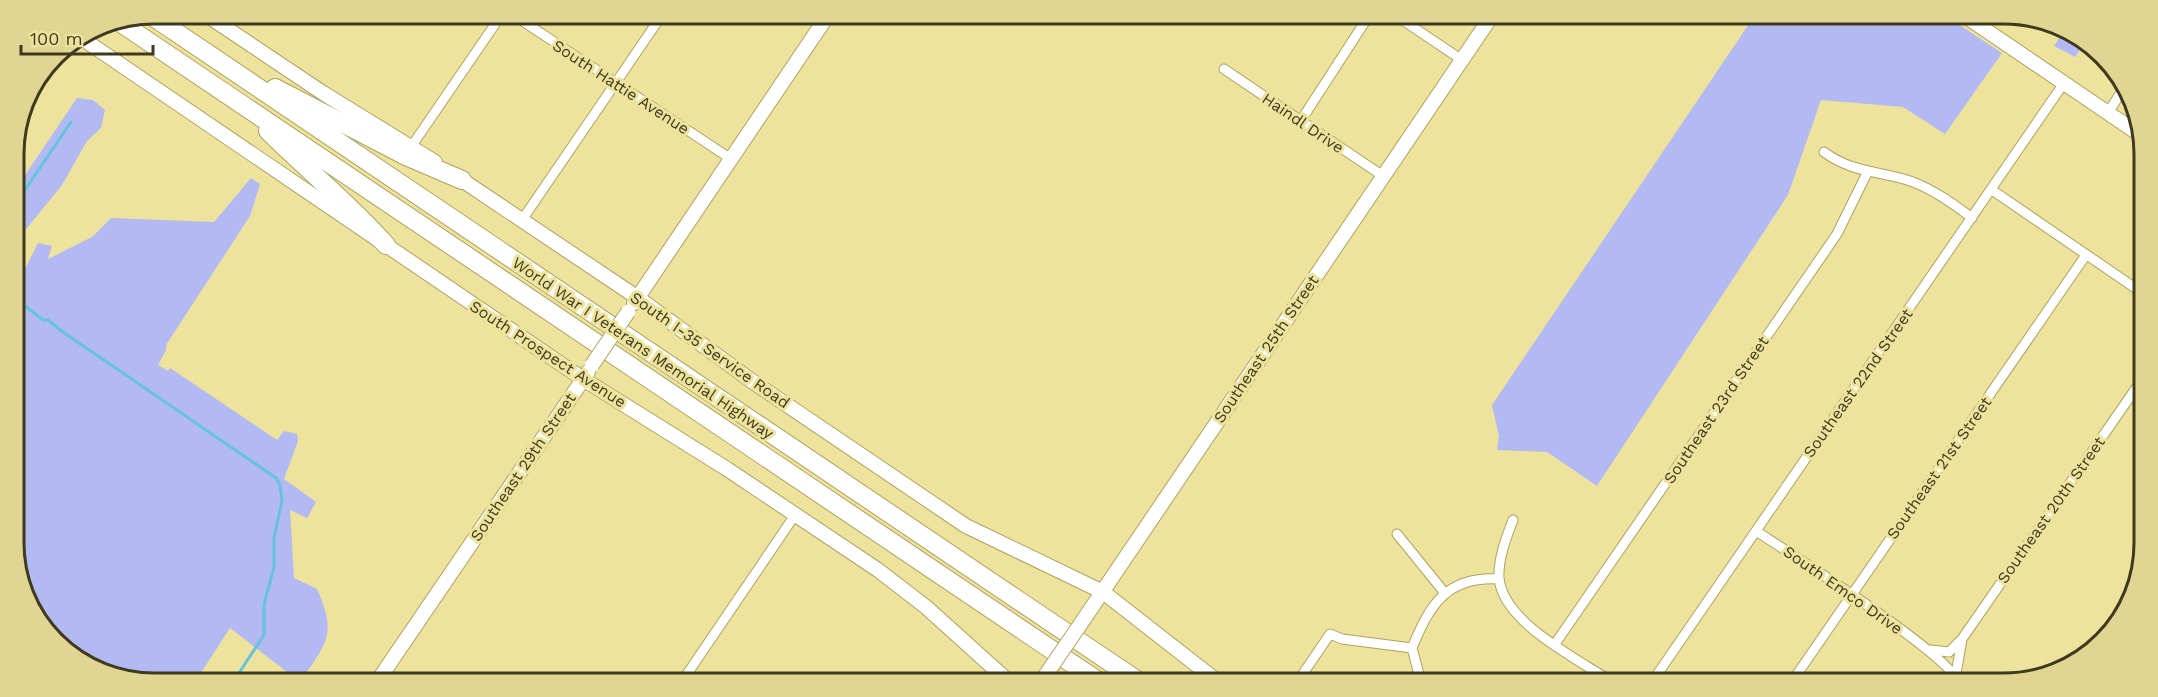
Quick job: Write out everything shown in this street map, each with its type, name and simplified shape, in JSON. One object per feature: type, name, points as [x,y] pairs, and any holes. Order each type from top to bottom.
[{"type":"highway","name":"World War I Veterans Memorial Highway","points":[[164,24],[1126,673]]},
{"type":"highway","name":"World War I Veterans Memorial Highway","points":[[126,26],[1086,673]]},
{"type":"highway","points":[[224,65],[314,106],[406,156],[462,180]]},
{"type":"highway","points":[[242,104],[313,176],[361,218],[386,245]]},
{"type":"main road","name":"South I-35 Service Road","points":[[220,24],[323,93],[462,180],[638,298],[756,384],[966,526],[1103,592],[1207,673]]},
{"type":"main road","name":"Southeast 29th Street","points":[[382,673],[822,24]]},
{"type":"main road","name":"Southeast 25th Street","points":[[1047,673],[1486,24]]},
{"type":"main road","points":[[1977,24],[2132,129]]},
{"type":"main road","name":"South Prospect Avenue","points":[[87,42],[583,379],[795,515],[906,591],[999,673]]},
{"type":"street","points":[[411,147],[495,24]]},
{"type":"street","name":"South Hattie Avenue","points":[[527,24],[731,159]]},
{"type":"street","points":[[522,220],[656,24]]},
{"type":"street","points":[[1300,122],[1363,24]]},
{"type":"street","points":[[1408,24],[1462,60]]},
{"type":"street","name":"Haindl Drive","points":[[1224,69],[1383,176]]},
{"type":"street","name":"Southeast 22nd Street","points":[[1658,673],[2064,83]]},
{"type":"street","points":[[2108,113],[2120,94]]},
{"type":"street","points":[[1824,152],[1842,165],[1910,181],[1955,205],[1972,218]]},
{"type":"street","name":"Southeast 23rd Street","points":[[1555,644],[1837,234],[1868,171]]},
{"type":"street","points":[[1992,190],[2134,287]]},
{"type":"street","name":"Southeast 21st Street","points":[[1798,673],[2086,255]]},
{"type":"street","name":"Southeast 20th Street","points":[[1949,652],[1962,639],[2134,391]]},
{"type":"street","points":[[688,673],[795,515]]},
{"type":"street","points":[[1513,520],[1501,558],[1499,579],[1510,606],[1523,622],[1598,673]]},
{"type":"street","name":"South Emco Drive","points":[[1756,531],[1929,650],[1952,673]]},
{"type":"street","points":[[1397,534],[1444,592]]},
{"type":"street","points":[[1419,673],[1412,648],[1427,615],[1444,592],[1481,578],[1499,579]]},
{"type":"street","points":[[1303,673],[1330,634],[1342,639],[1412,648]]},
{"type":"street","name":"Southeast 20th Street","points":[[1959,673],[1962,639]]},
{"type":"street","name":"South Emco Drive","points":[[1929,650],[1949,652]]},
{"type":"shaded area","points":[[1749,24],[1958,24],[2002,53],[1945,134],[1903,107],[1821,100],[1788,195],[1597,486],[1547,452],[1497,450],[1499,436],[1492,405]]},
{"type":"shaded area","points":[[2060,37],[2080,49],[2075,57],[2054,46]]},
{"type":"shaded area","points":[[77,98],[93,100],[105,110],[101,128],[87,141],[62,185],[24,232],[24,177]]},
{"type":"shaded area","points":[[251,178],[260,184],[250,216],[166,345],[166,350],[158,365],[168,371],[170,368],[277,440],[284,431],[297,434],[298,441],[284,479],[316,502],[307,518],[290,510],[294,578],[317,589],[327,617],[328,627],[323,646],[306,673],[288,673],[230,628],[201,673],[154,673],[120,669],[96,660],[68,641],[56,629],[37,601],[26,569],[24,543],[24,267],[26,267],[38,243],[52,246],[48,259],[92,237],[111,218],[214,222]]},
{"type":"waterway","points":[[24,191],[71,122]]},
{"type":"waterway","points":[[24,305],[276,478],[280,485],[282,501],[274,538],[274,567],[264,604],[264,635],[239,673]]}]
